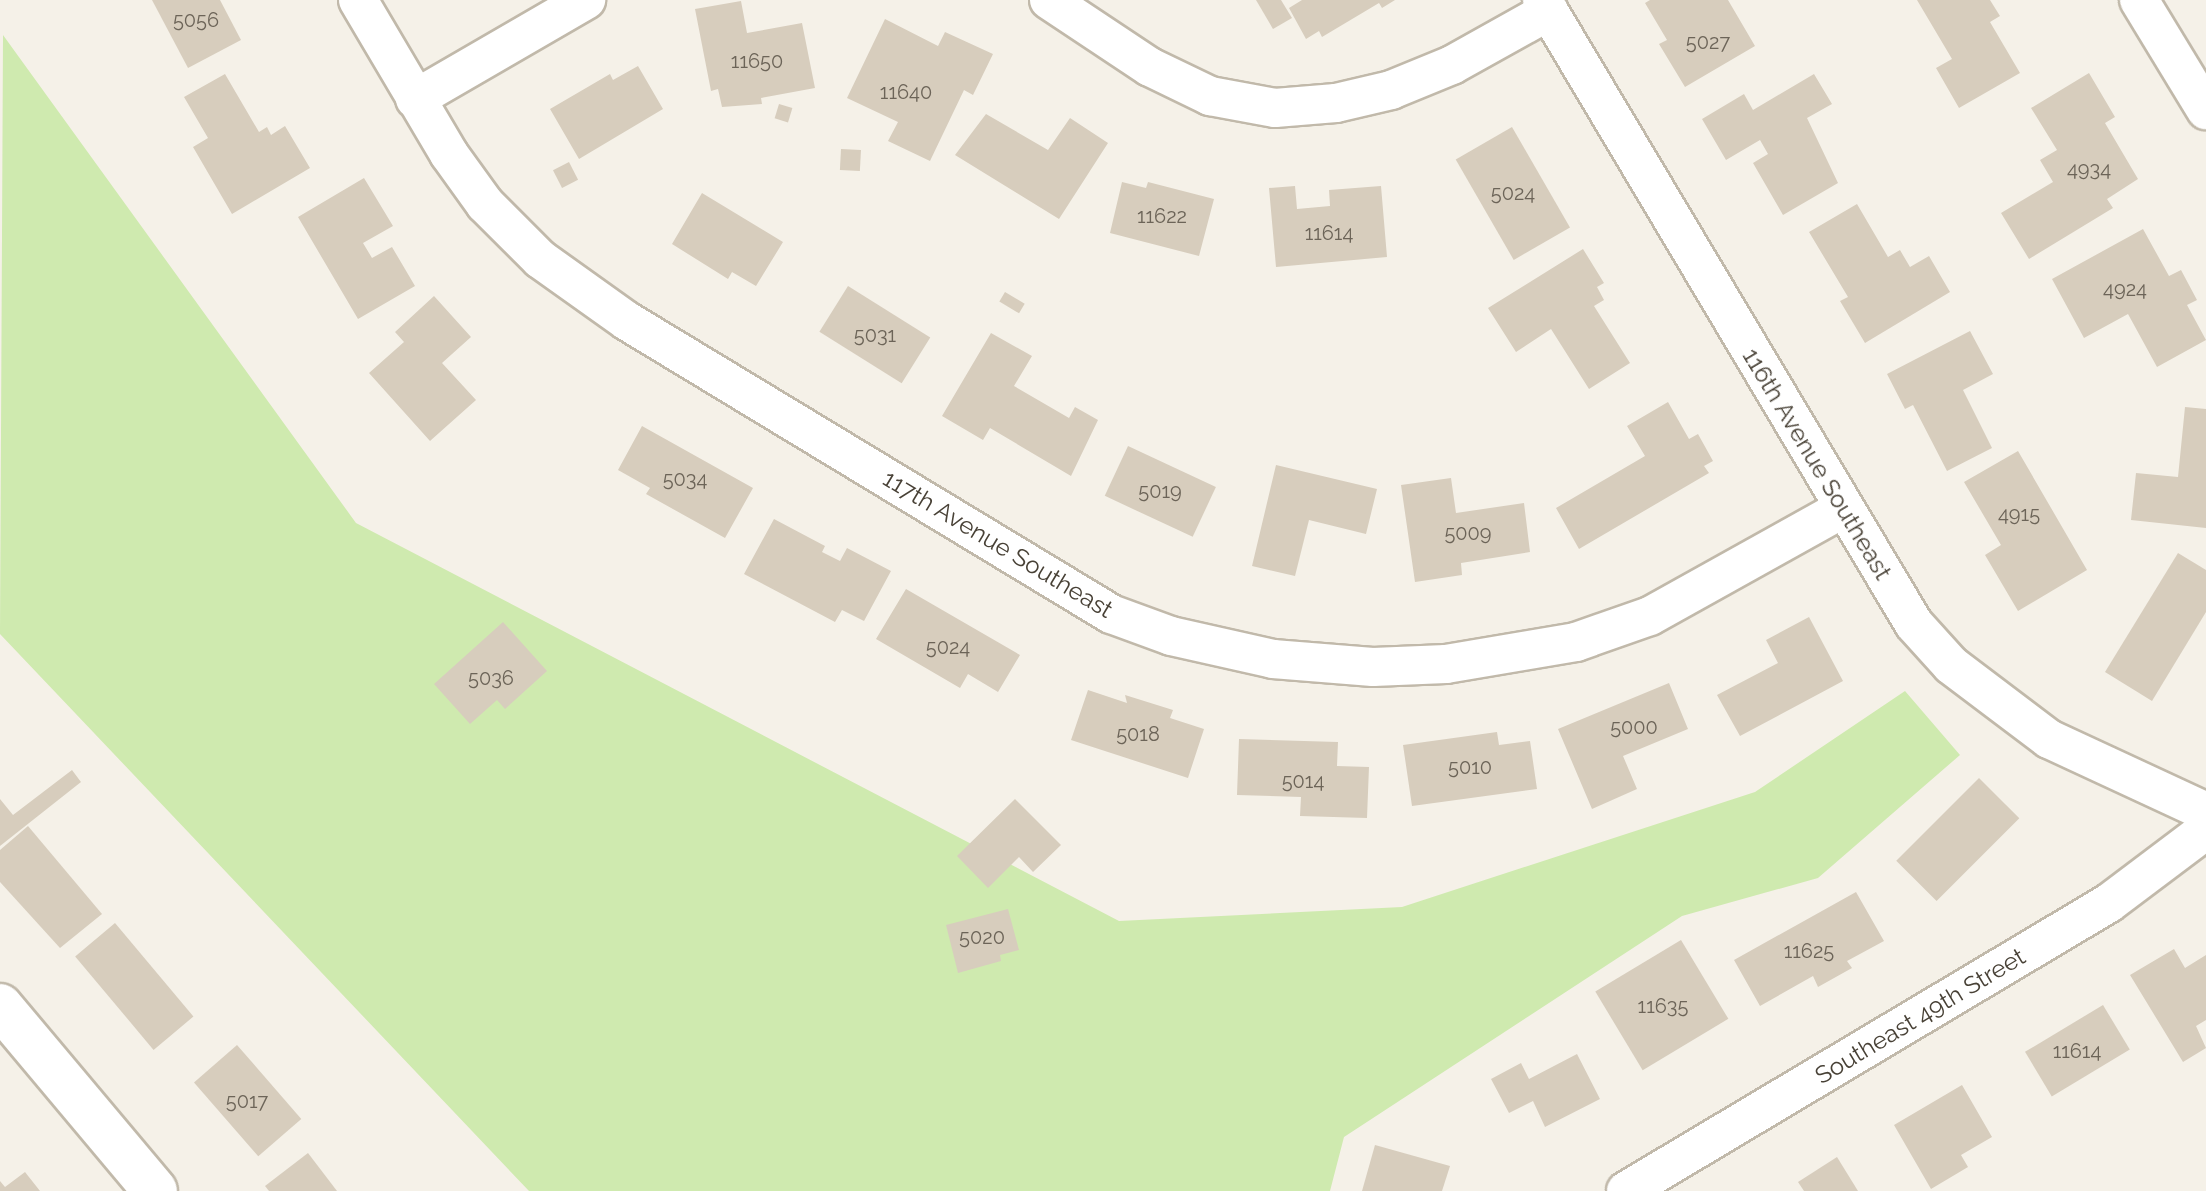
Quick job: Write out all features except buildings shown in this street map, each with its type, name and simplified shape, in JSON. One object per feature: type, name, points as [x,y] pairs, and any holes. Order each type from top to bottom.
[{"type":"street","name":"117th Avenue Southeast","points":[[358,0],[415,99],[485,204],[540,259],[627,321],[1098,606],[1171,636],[1273,659],[1373,667],[1446,664],[1560,645],[1650,616],[1842,509]]},
{"type":"street","points":[[415,99],[586,0]]},
{"type":"street","points":[[1049,0],[1150,67],[1210,96],[1275,108],[1336,103],[1391,90],[1452,65],[1546,5]]},
{"type":"street","points":[[2139,0],[2206,110]]},
{"type":"street","name":"116th Avenue Southeast","points":[[1546,5],[1842,509],[1914,624],[1978,688],[2049,739],[2206,812]]},
{"type":"street","name":"Southeast 49th Street","points":[[1626,1191],[2109,903],[2206,830]]},
{"type":"street","points":[[0,1006],[155,1191]]},
{"type":"green space","points":[[3,35],[356,523],[1119,921],[1402,907],[1755,792],[1905,691],[1960,755],[1818,878],[1682,916],[1344,1137],[1330,1191],[529,1191],[0,634]]}]
